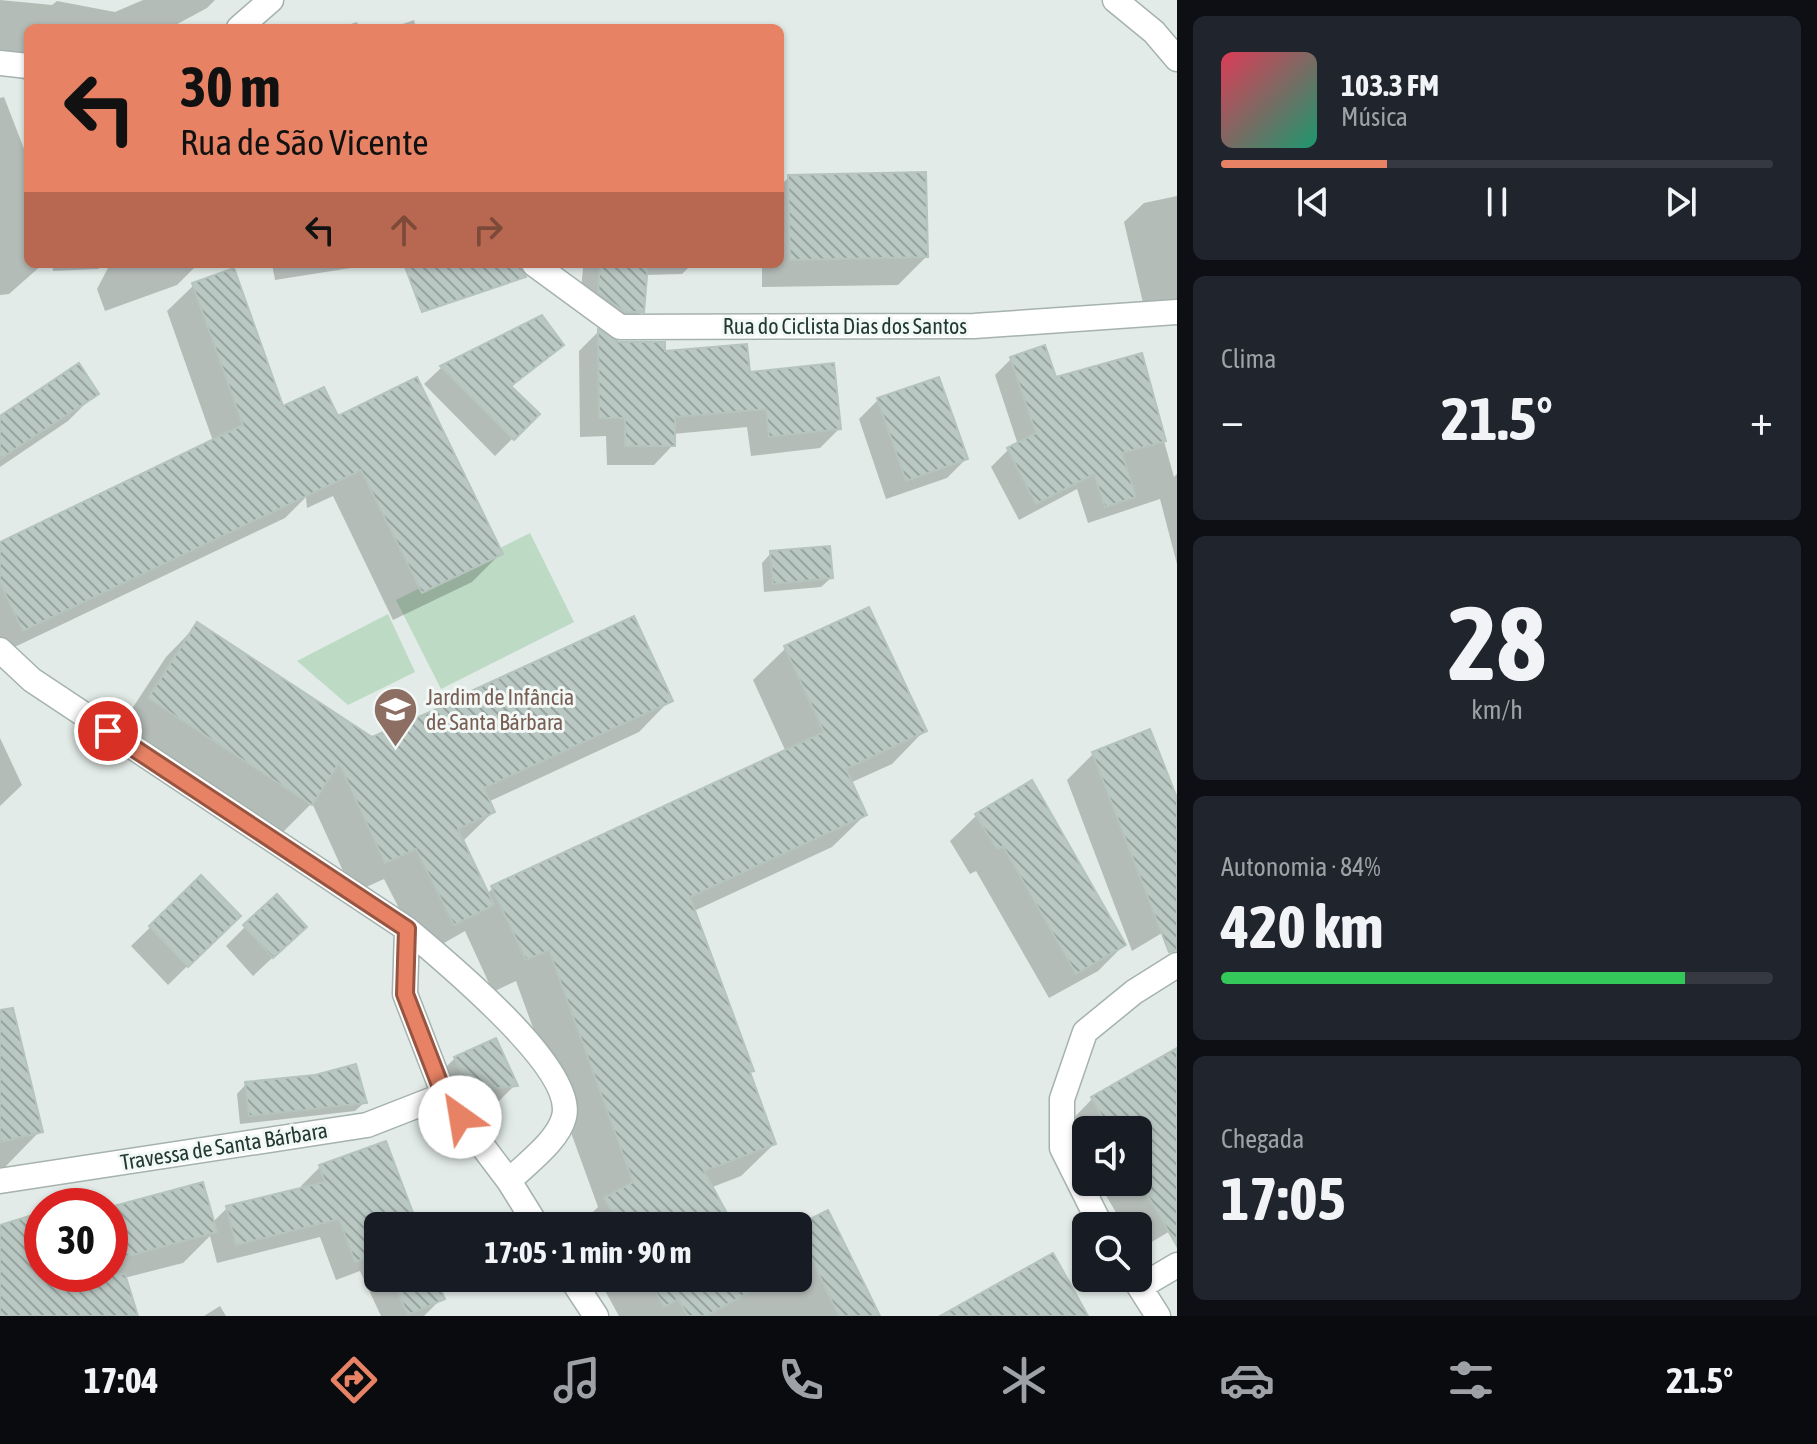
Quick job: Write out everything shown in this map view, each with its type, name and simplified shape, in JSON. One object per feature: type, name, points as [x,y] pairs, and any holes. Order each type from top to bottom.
[{"type":"street","points":[[244,24],[271,0]]},
{"type":"street","points":[[1115,0],[1154,32],[1177,59]]},
{"type":"street","points":[[0,63],[24,66]]},
{"type":"street","name":"Rua do Ciclista Dias dos Santos","points":[[539,268],[620,327],[974,326],[1177,312]]},
{"type":"street","points":[[0,650],[32,680],[407,929],[471,985],[539,1052],[563,1095],[566,1112],[560,1129],[509,1181]]},
{"type":"street","points":[[407,929],[405,994],[444,1095],[509,1181],[528,1212]]},
{"type":"street","points":[[1094,1212],[1062,1148],[1062,1099],[1085,1032],[1134,992],[1177,965]]},
{"type":"street","name":"Travessa de Santa Bárbara","points":[[0,1181],[367,1125],[444,1095]]},
{"type":"street","points":[[1152,1276],[1177,1265]]},
{"type":"street","points":[[580,1292],[596,1316]]},
{"type":"street","points":[[1143,1292],[1158,1316]]},
{"type":"green space","points":[[530,533],[574,622],[441,689],[396,600]]},
{"type":"green space","points":[[388,614],[415,672],[348,705],[297,661]]},
{"type":"building","points":[[926,172],[928,257],[790,260],[788,175]]},
{"type":"building","points":[[234,268],[283,406],[324,387],[338,416],[417,377],[503,554],[422,593],[361,470],[23,631],[0,583],[0,542],[243,425],[192,283]]},
{"type":"building","points":[[406,268],[521,268],[526,277],[422,312]]},
{"type":"building","points":[[600,268],[648,268],[644,312],[625,312],[598,292]]},
{"type":"building","points":[[542,315],[564,345],[511,386],[540,414],[514,440],[440,366]]},
{"type":"building","points":[[598,329],[619,342],[665,342],[665,351],[747,344],[750,372],[834,363],[841,429],[769,437],[766,409],[675,417],[675,446],[625,446],[625,418],[599,418]]},
{"type":"building","points":[[1045,345],[1056,377],[1142,353],[1166,441],[1122,453],[1136,497],[1105,507],[1094,474],[1036,504],[1007,448],[1036,433],[1010,357]]},
{"type":"building","points":[[79,363],[99,394],[0,459],[0,416]]},
{"type":"building","points":[[939,377],[968,459],[906,481],[877,398]]},
{"type":"building","points":[[830,546],[833,578],[773,584],[770,551]]},
{"type":"building","points":[[869,607],[927,731],[846,769],[867,815],[690,897],[754,1071],[750,1072],[776,1144],[704,1171],[726,1212],[612,1212],[604,1198],[633,1182],[549,950],[526,960],[491,886],[824,732],[784,646]]},
{"type":"building","points":[[634,616],[673,701],[484,788],[495,812],[458,829],[494,905],[454,925],[416,849],[385,863],[339,763],[312,805],[148,698],[197,622],[372,737]]},
{"type":"building","points":[[1150,729],[1177,798],[1177,950],[1169,952],[1092,752]]},
{"type":"building","points":[[1032,780],[1126,945],[1076,974],[1003,846],[997,849],[975,814]]},
{"type":"building","points":[[201,875],[241,916],[188,967],[149,926]]},
{"type":"building","points":[[277,894],[307,927],[273,958],[243,925]]},
{"type":"building","points":[[13,1008],[43,1132],[0,1142],[0,1010]]},
{"type":"building","points":[[496,1038],[518,1086],[470,1091],[454,1057]]},
{"type":"building","points":[[1177,1048],[1177,1246],[1148,1196],[1152,1196],[1152,1116],[1102,1116],[1091,1097]]},
{"type":"building","points":[[356,1064],[367,1103],[249,1116],[245,1082],[315,1075]]},
{"type":"building","points":[[386,1141],[413,1212],[364,1212],[364,1259],[355,1262],[339,1219],[236,1245],[226,1206],[325,1182],[319,1165]]},
{"type":"building","points":[[203,1182],[217,1232],[128,1256],[128,1202]]},
{"type":"building","points":[[828,1210],[880,1316],[839,1316],[812,1260],[812,1218]]},
{"type":"building","points":[[24,1218],[24,1292],[128,1292],[128,1284],[138,1316],[0,1316],[0,1225]]},
{"type":"building","points":[[1053,1253],[1088,1316],[940,1316]]},
{"type":"building","points":[[397,1292],[442,1292],[445,1299],[408,1315]]},
{"type":"building","points":[[656,1292],[750,1292],[706,1316],[688,1316],[678,1299],[664,1307]]},
{"type":"place","name":"Jardim de Infância de Santa Bárbara","points":[[395,749]]},
{"type":"route","points":[[108,731],[407,929],[405,994],[444,1095],[460,1117]]}]
